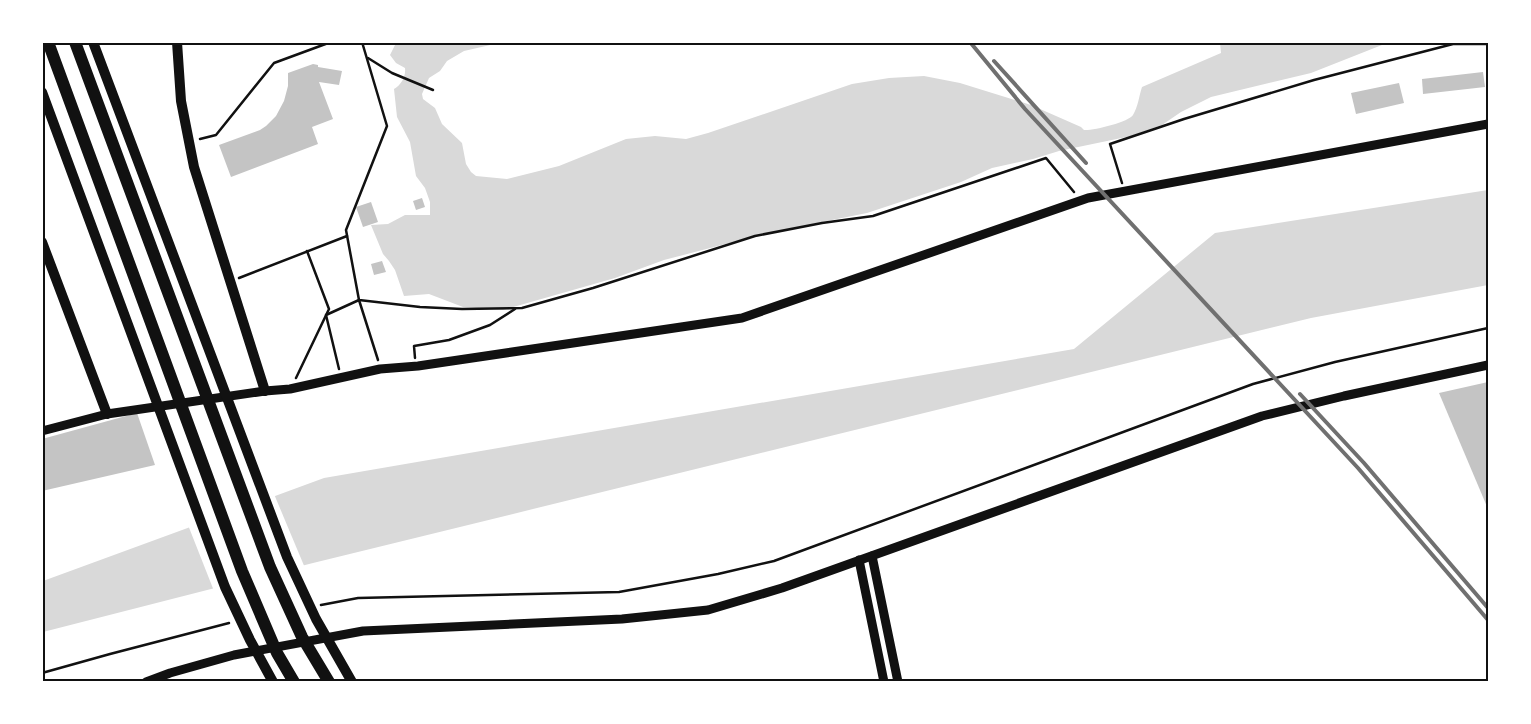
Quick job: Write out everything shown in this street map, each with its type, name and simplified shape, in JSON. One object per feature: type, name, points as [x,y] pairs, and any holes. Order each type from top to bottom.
[{"type":"highway","points":[[48,42],[242,571],[277,653],[294,682]]},
{"type":"highway","points":[[75,42],[270,568],[302,637],[329,682]]},
{"type":"main road","points":[[93,42],[287,557],[316,619],[352,682]]},
{"type":"main road","points":[[177,42],[181,101],[194,167],[265,391]]},
{"type":"main road","points":[[42,92],[225,587],[250,640],[273,682]]},
{"type":"main road","points":[[42,242],[107,414]]},
{"type":"street","points":[[42,431],[107,414],[290,389],[380,369],[415,366],[742,318],[1081,201],[1488,124]]},
{"type":"street","points":[[146,682],[170,673],[234,655],[363,631],[622,619],[708,610],[782,588],[1262,416],[1488,365]]},
{"type":"street","points":[[872,556],[898,682]]},
{"type":"street","points":[[859,560],[884,682]]},
{"type":"path","points":[[189,142],[216,135],[274,63],[331,42]]},
{"type":"path","points":[[362,42],[387,126],[346,230],[359,300],[380,369]]},
{"type":"path","points":[[1125,192],[1110,144],[1184,119],[1314,80],[1453,44],[1488,44]]},
{"type":"path","points":[[366,57],[392,73],[433,90]]},
{"type":"path","points":[[326,315],[359,300],[462,309],[522,308],[593,288],[754,236],[822,223],[873,216],[1046,158],[1081,201]]},
{"type":"path","points":[[230,281],[347,236]]},
{"type":"path","points":[[290,389],[329,309],[307,251]]},
{"type":"path","points":[[415,366],[414,346],[449,340],[490,325],[516,308]]},
{"type":"path","points":[[326,315],[341,378]]},
{"type":"path","points":[[320,605],[358,598],[619,592],[718,574],[764,563],[1253,384],[1335,362],[1488,328]]},
{"type":"path","points":[[42,673],[233,622]]},
{"type":"shaded area","points":[[396,43],[499,43],[464,51],[447,61],[440,71],[429,78],[422,94],[423,99],[435,108],[442,124],[462,143],[466,164],[471,172],[476,176],[507,179],[559,166],[626,139],[655,136],[686,139],[852,84],[889,78],[924,76],[960,83],[1031,105],[1084,130],[1088,130],[1102,128],[1130,118],[1136,109],[1142,87],[1221,53],[1220,43],[1387,43],[1311,73],[1211,97],[1181,112],[1162,125],[1131,136],[1059,151],[992,168],[961,182],[867,213],[772,232],[664,260],[615,278],[503,310],[463,307],[429,294],[404,296],[395,270],[383,254],[371,225],[388,224],[405,215],[430,215],[430,202],[425,188],[416,176],[410,142],[397,117],[394,89],[405,75],[405,68],[396,63],[390,55]]},
{"type":"shaded area","points":[[1488,190],[1488,285],[1311,318],[313,563],[43,632],[43,581],[324,478],[1074,349],[1215,233]]},
{"type":"pier","points":[[274,494],[305,568],[214,591],[188,525]]},
{"type":"building","points":[[313,64],[318,65],[318,67],[342,71],[339,85],[319,82],[333,119],[312,127],[318,144],[231,177],[219,145],[266,126],[276,116],[284,101],[288,86],[288,73]]},
{"type":"building","points":[[1483,72],[1485,87],[1423,94],[1422,79]]},
{"type":"building","points":[[1399,83],[1404,103],[1356,114],[1351,93]]},
{"type":"building","points":[[422,198],[425,207],[416,210],[413,201]]},
{"type":"building","points":[[371,202],[378,222],[363,227],[356,207]]},
{"type":"building","points":[[382,261],[386,272],[374,275],[371,264]]},
{"type":"building","points":[[1488,382],[1488,509],[1439,393]]},
{"type":"building","points":[[137,413],[155,465],[42,491],[42,439]]},
{"type":"railway","points":[[970,42],[1025,109],[1358,468],[1488,620]]},
{"type":"railway","points":[[994,61],[1086,163]]},
{"type":"railway","points":[[1300,394],[1364,463],[1488,608]]}]
